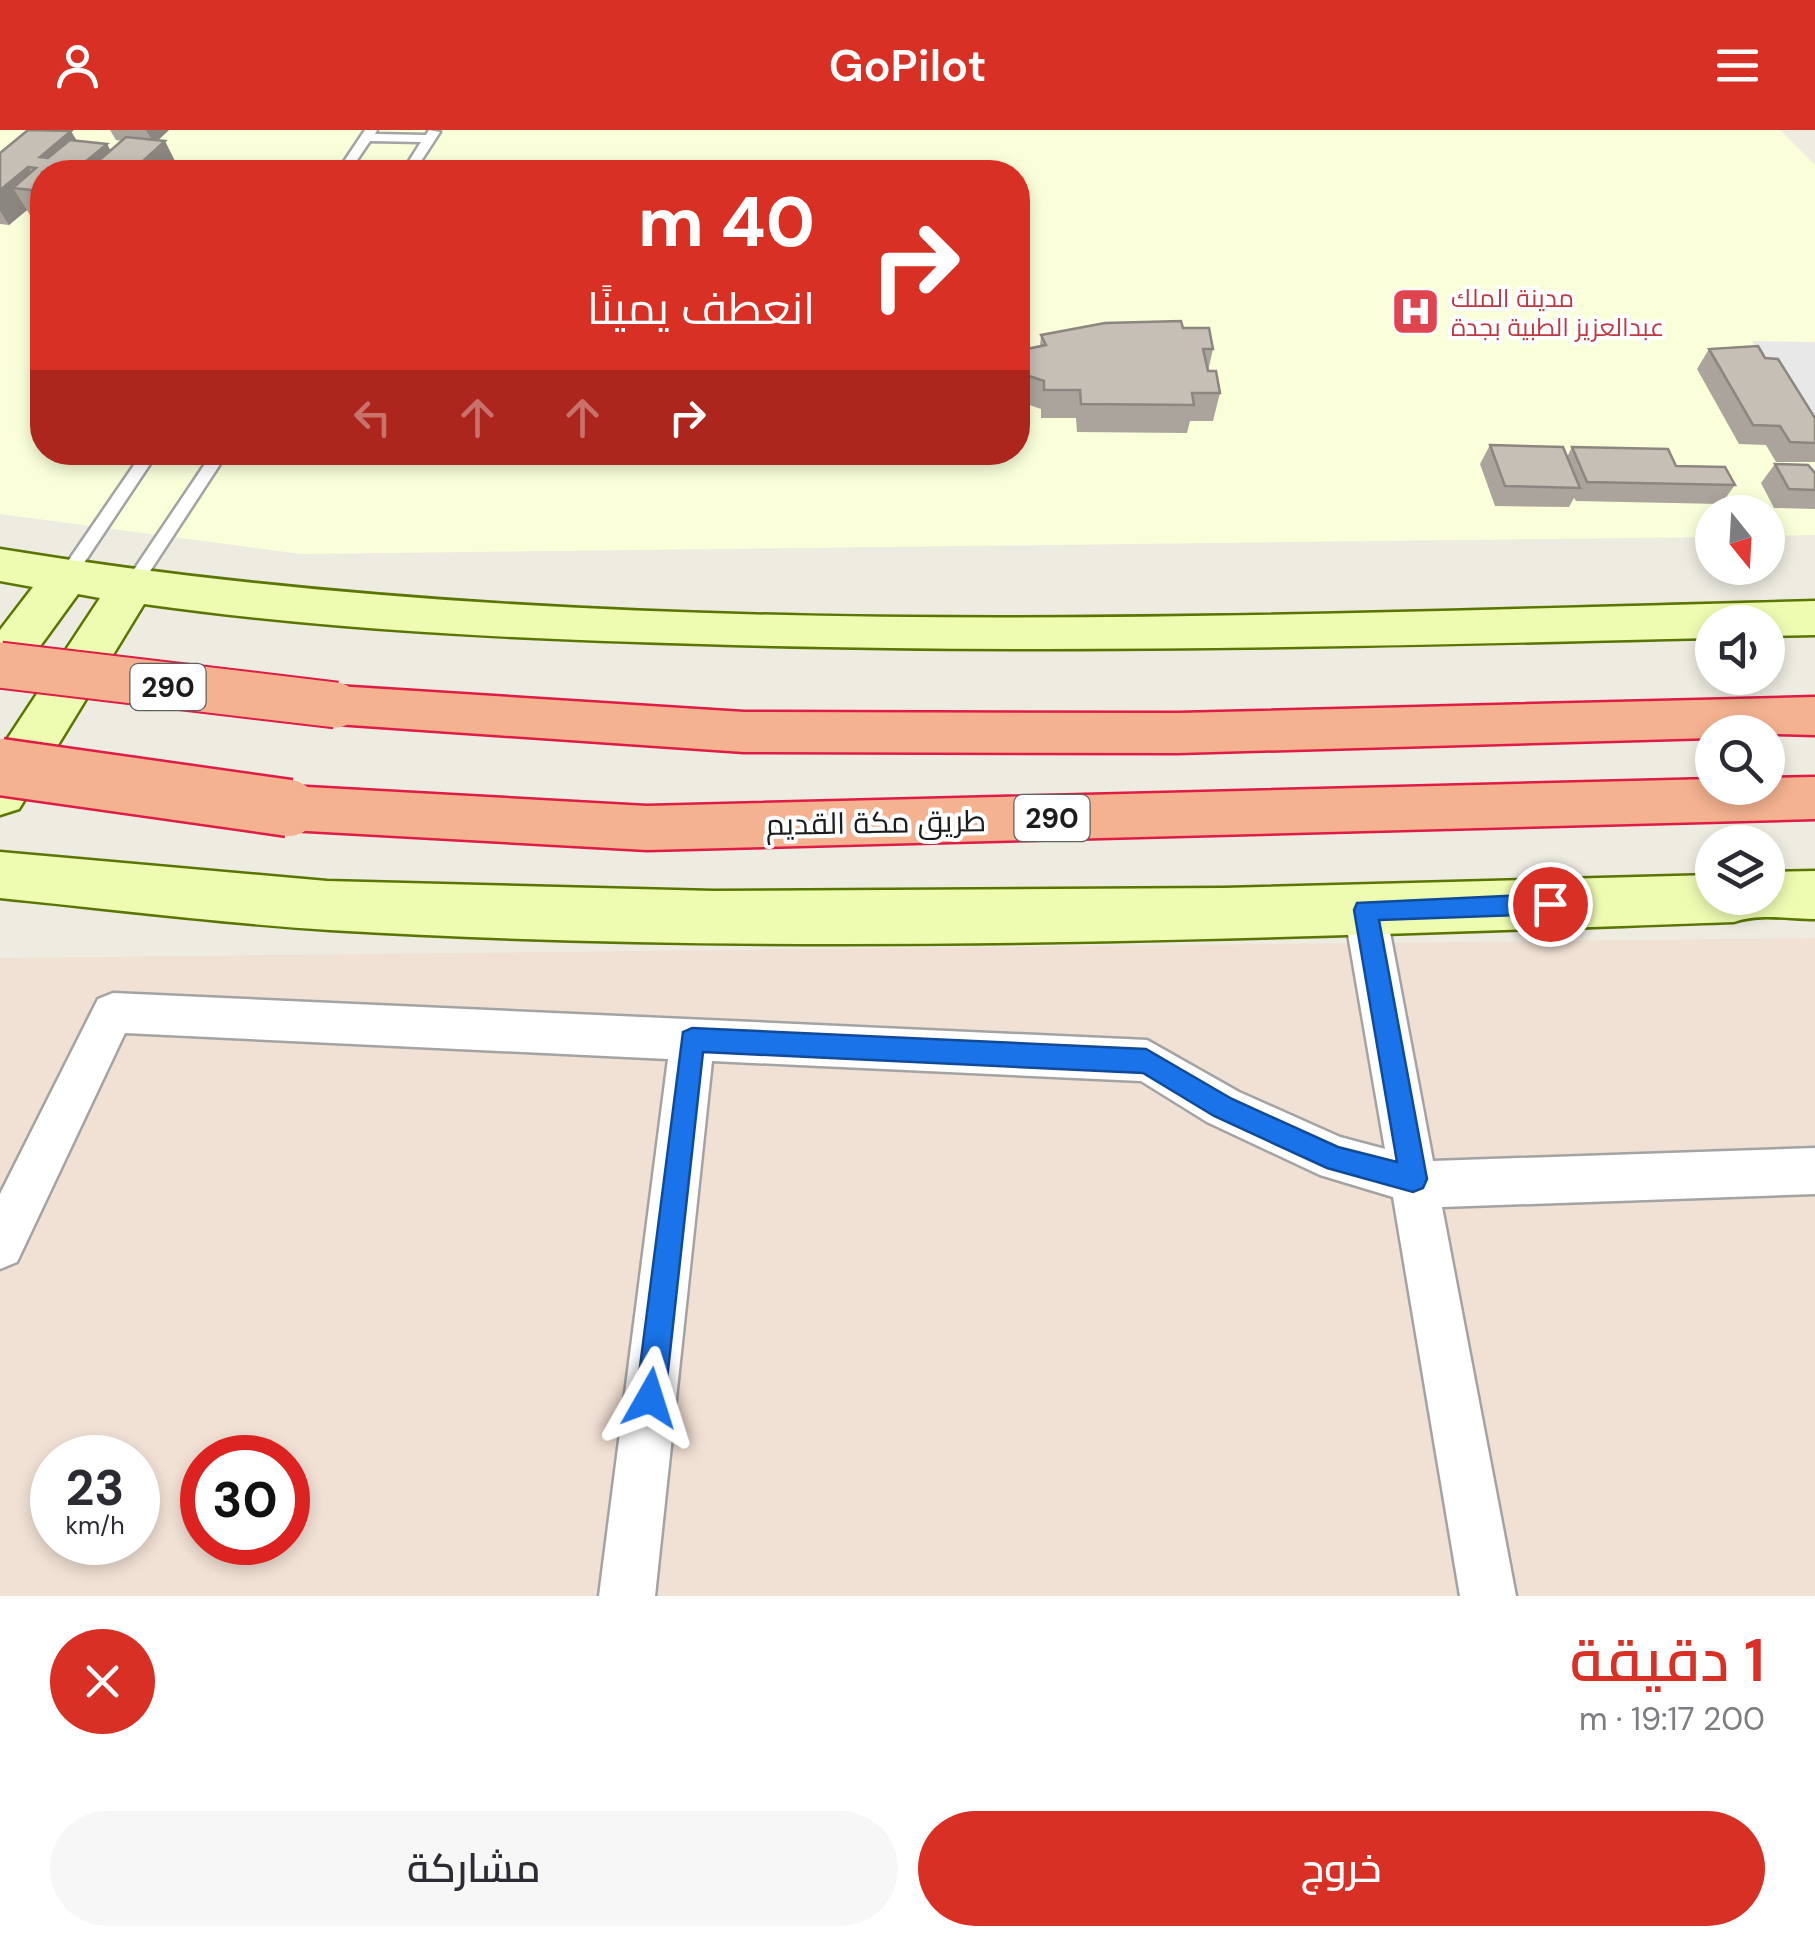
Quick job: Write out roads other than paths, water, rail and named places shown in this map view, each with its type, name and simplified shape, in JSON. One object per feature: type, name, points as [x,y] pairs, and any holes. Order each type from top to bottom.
[{"type":"highway","name":"290","points":[[0,665],[336,705],[744,732],[1178,733],[1815,716]]},
{"type":"highway","name":"طريق مكة القديم","points":[[0,767],[289,808],[647,828],[1815,798]]},
{"type":"main road","points":[[0,566],[66,577],[438,617],[781,630],[1126,635],[1815,618]]},
{"type":"main road","points":[[0,665],[66,577]]},
{"type":"main road","points":[[0,794],[133,584]]},
{"type":"main road","points":[[0,875],[368,908],[828,920],[1695,899]]},
{"type":"main road","points":[[1785,896],[1815,895]]},
{"type":"street","points":[[1365,910],[1488,1596]]},
{"type":"street","points":[[0,1245],[113,1013],[1146,1061],[1223,1107],[1336,1159],[1432,1184],[1815,1171]]},
{"type":"street","points":[[628,1596],[692,1040]]},
{"type":"lane","points":[[351,160],[369,133],[433,135]]},
{"type":"lane","points":[[416,160],[433,135]]},
{"type":"lane","points":[[66,577],[142,465]]},
{"type":"lane","points":[[133,584],[211,465]]},
{"type":"place","name":"مدينة الملك عبدالعزيز الطبية بجدة","points":[[1416,312]]}]
